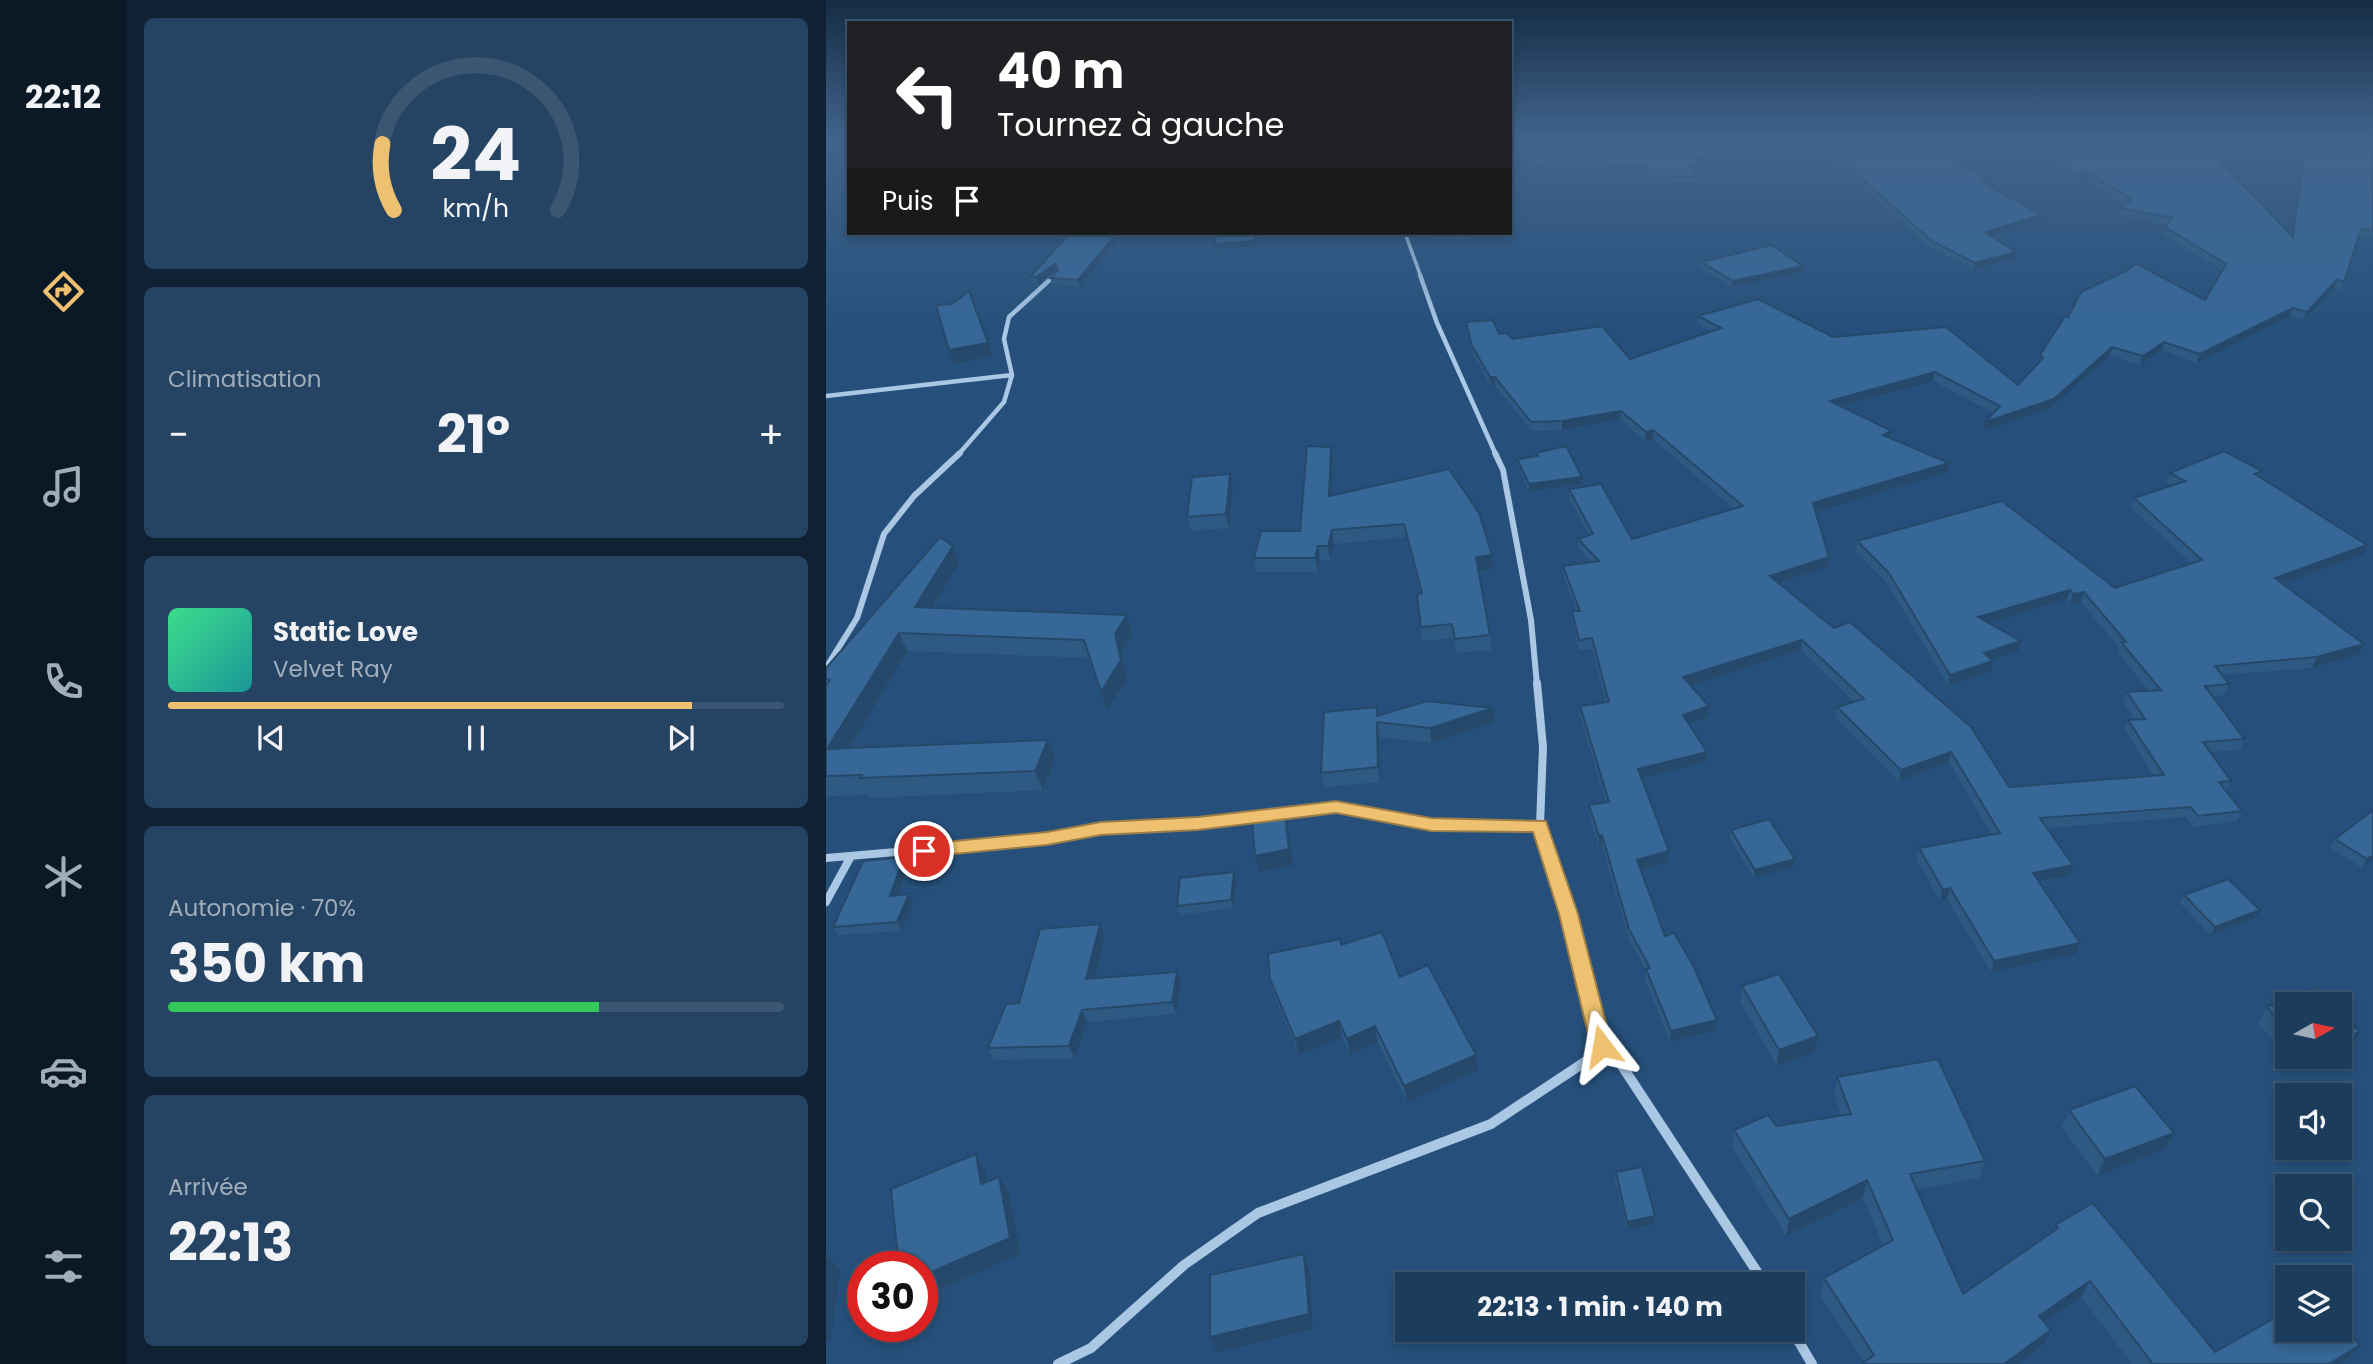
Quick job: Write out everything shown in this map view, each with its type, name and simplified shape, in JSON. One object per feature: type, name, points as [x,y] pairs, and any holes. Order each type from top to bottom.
[{"type":"street","points":[[1406,235],[1437,323],[1503,470],[1531,620],[1543,747],[1540,825],[1568,914],[1602,1046],[1609,1046]]},
{"type":"street","points":[[826,668],[857,618],[884,534],[914,496],[958,455],[1004,402],[1012,375],[1004,339],[1009,317],[1056,274]]},
{"type":"street","points":[[826,396],[1012,375]]},
{"type":"street","points":[[826,858],[1047,839],[1101,828],[1198,823],[1336,807],[1431,825],[1540,825]]},
{"type":"street","points":[[826,902],[850,858]]},
{"type":"street","points":[[1609,1046],[1757,1272]]},
{"type":"street","points":[[1058,1364],[1091,1348],[1184,1265],[1258,1213],[1492,1124],[1609,1046]]},
{"type":"street","points":[[1798,1342],[1812,1364]]},
{"type":"building","points":[[1888,202],[2018,202],[2042,215],[1985,232],[2016,252],[1975,263],[1932,241]]},
{"type":"building","points":[[2129,202],[2259,202],[2293,237],[2298,202],[2373,202],[2373,231],[2361,229],[2344,282],[2337,280],[2307,312],[2293,308],[2200,354],[2164,342],[2143,356],[2112,347],[2054,399],[1985,422],[2000,406],[1935,372],[1830,401],[1892,431],[1883,435],[1949,463],[1813,503],[1829,557],[1770,576],[1834,628],[1850,622],[1971,727],[2009,787],[2164,775],[2128,720],[2145,719],[2127,692],[2161,690],[2121,642],[2126,642],[2084,592],[2073,594],[2070,590],[1978,617],[2021,641],[1984,653],[1993,661],[1950,675],[1889,573],[1857,541],[2002,501],[2115,588],[2202,560],[2134,498],[2185,481],[2170,473],[2224,451],[2262,471],[2255,474],[2367,545],[2275,578],[2364,644],[2317,657],[2215,666],[2229,684],[2205,686],[2244,739],[2203,742],[2231,781],[2219,782],[2242,811],[2198,816],[2191,807],[2040,818],[2073,865],[2033,873],[2080,943],[1994,961],[1950,888],[1943,890],[1919,848],[2000,833],[1951,752],[1901,770],[1837,707],[1864,699],[1802,640],[1683,677],[1709,706],[1683,715],[1707,752],[1638,769],[1669,851],[1637,860],[1665,936],[1674,933],[1693,965],[1717,1020],[1671,1031],[1646,969],[1650,968],[1629,929],[1602,835],[1599,836],[1589,805],[1609,802],[1580,706],[1609,702],[1592,638],[1579,640],[1572,611],[1580,611],[1563,566],[1599,561],[1578,539],[1593,534],[1569,489],[1601,484],[1632,539],[1743,506],[1653,430],[1646,432],[1621,411],[1562,421],[1531,422],[1495,377],[1490,377],[1472,346],[1466,322],[1493,320],[1499,334],[1507,333],[1512,339],[1602,326],[1630,359],[1721,328],[1698,316],[1758,299],[1833,337],[1946,327],[2018,385],[2043,358],[2040,355],[2065,316],[2068,317],[2081,292],[2128,270],[2135,263],[2205,300],[2226,264],[2165,227],[2172,218],[2121,208]]},
{"type":"building","points":[[1068,235],[1115,235],[1078,280],[1050,278],[1058,270],[1055,264],[1037,277],[1030,277]]},
{"type":"building","points":[[1216,235],[1256,235],[1254,241],[1214,244]]},
{"type":"building","points":[[1772,245],[1803,266],[1733,281],[1701,262]]},
{"type":"building","points":[[969,291],[988,343],[949,350],[936,305],[952,304]]},
{"type":"building","points":[[1307,446],[1331,447],[1329,496],[1449,469],[1479,513],[1492,555],[1476,557],[1490,635],[1455,639],[1452,624],[1421,627],[1417,594],[1422,593],[1404,524],[1332,530],[1328,546],[1318,546],[1315,558],[1254,558],[1261,531],[1300,531]]},
{"type":"building","points":[[1566,446],[1582,477],[1529,484],[1517,459],[1538,456],[1536,453]]},
{"type":"building","points":[[1230,474],[1226,514],[1187,517],[1192,477]]},
{"type":"building","points":[[940,537],[953,546],[915,607],[1127,615],[1115,634],[1121,660],[1101,692],[1084,640],[899,633],[827,749],[1048,740],[1035,771],[860,778],[862,775],[826,776],[826,685],[830,680],[826,679],[826,668]]},
{"type":"building","points":[[1427,701],[1493,708],[1430,728],[1377,722],[1378,767],[1321,773],[1324,712],[1377,707],[1377,716]]},
{"type":"building","points":[[2373,810],[2373,855],[2367,859],[2335,839]]},
{"type":"building","points":[[1285,814],[1289,849],[1255,856],[1252,820]]},
{"type":"building","points":[[1769,819],[1795,859],[1755,870],[1731,830]]},
{"type":"building","points":[[904,857],[890,896],[909,894],[897,922],[833,927],[863,861]]},
{"type":"building","points":[[1234,872],[1231,900],[1177,906],[1180,878]]},
{"type":"building","points":[[2228,879],[2260,910],[2215,927],[2184,895]]},
{"type":"building","points":[[1100,924],[1086,979],[1177,972],[1172,1002],[1082,1010],[1069,1046],[988,1048],[1006,1004],[1019,1003],[1040,929]]},
{"type":"building","points":[[1382,932],[1400,977],[1428,965],[1476,1055],[1404,1086],[1375,1026],[1347,1039],[1339,1021],[1295,1039],[1270,979],[1268,954],[1340,939],[1341,945]]},
{"type":"building","points":[[1779,974],[1818,1036],[1779,1050],[1742,986]]},
{"type":"building","points":[[2275,1004],[2275,1016],[2267,1007]]},
{"type":"building","points":[[2352,1024],[2360,1032],[2352,1035]]},
{"type":"building","points":[[1938,1059],[1985,1161],[1910,1174],[1963,1294],[2058,1228],[2055,1225],[2093,1203],[2215,1352],[2275,1318],[2275,1342],[2352,1342],[2352,1336],[2360,1345],[2329,1364],[2153,1364],[2090,1281],[2039,1316],[2051,1330],[2004,1364],[1864,1364],[1874,1355],[1824,1278],[1893,1240],[1867,1180],[1789,1219],[1734,1130],[1768,1115],[1776,1126],[1851,1114],[1837,1077]]},
{"type":"building","points":[[2135,1086],[2174,1133],[2105,1159],[2069,1110]]},
{"type":"building","points":[[976,1154],[981,1184],[999,1177],[1010,1238],[938,1269],[938,1251],[897,1251],[891,1189]]},
{"type":"building","points":[[1642,1167],[1655,1216],[1627,1222],[1616,1172]]},
{"type":"building","points":[[1304,1254],[1309,1314],[1210,1337],[1210,1275]]},
{"type":"route","points":[[924,851],[1047,839],[1101,828],[1246,819],[1336,807],[1431,825],[1540,825],[1568,914],[1602,1046]]}]
